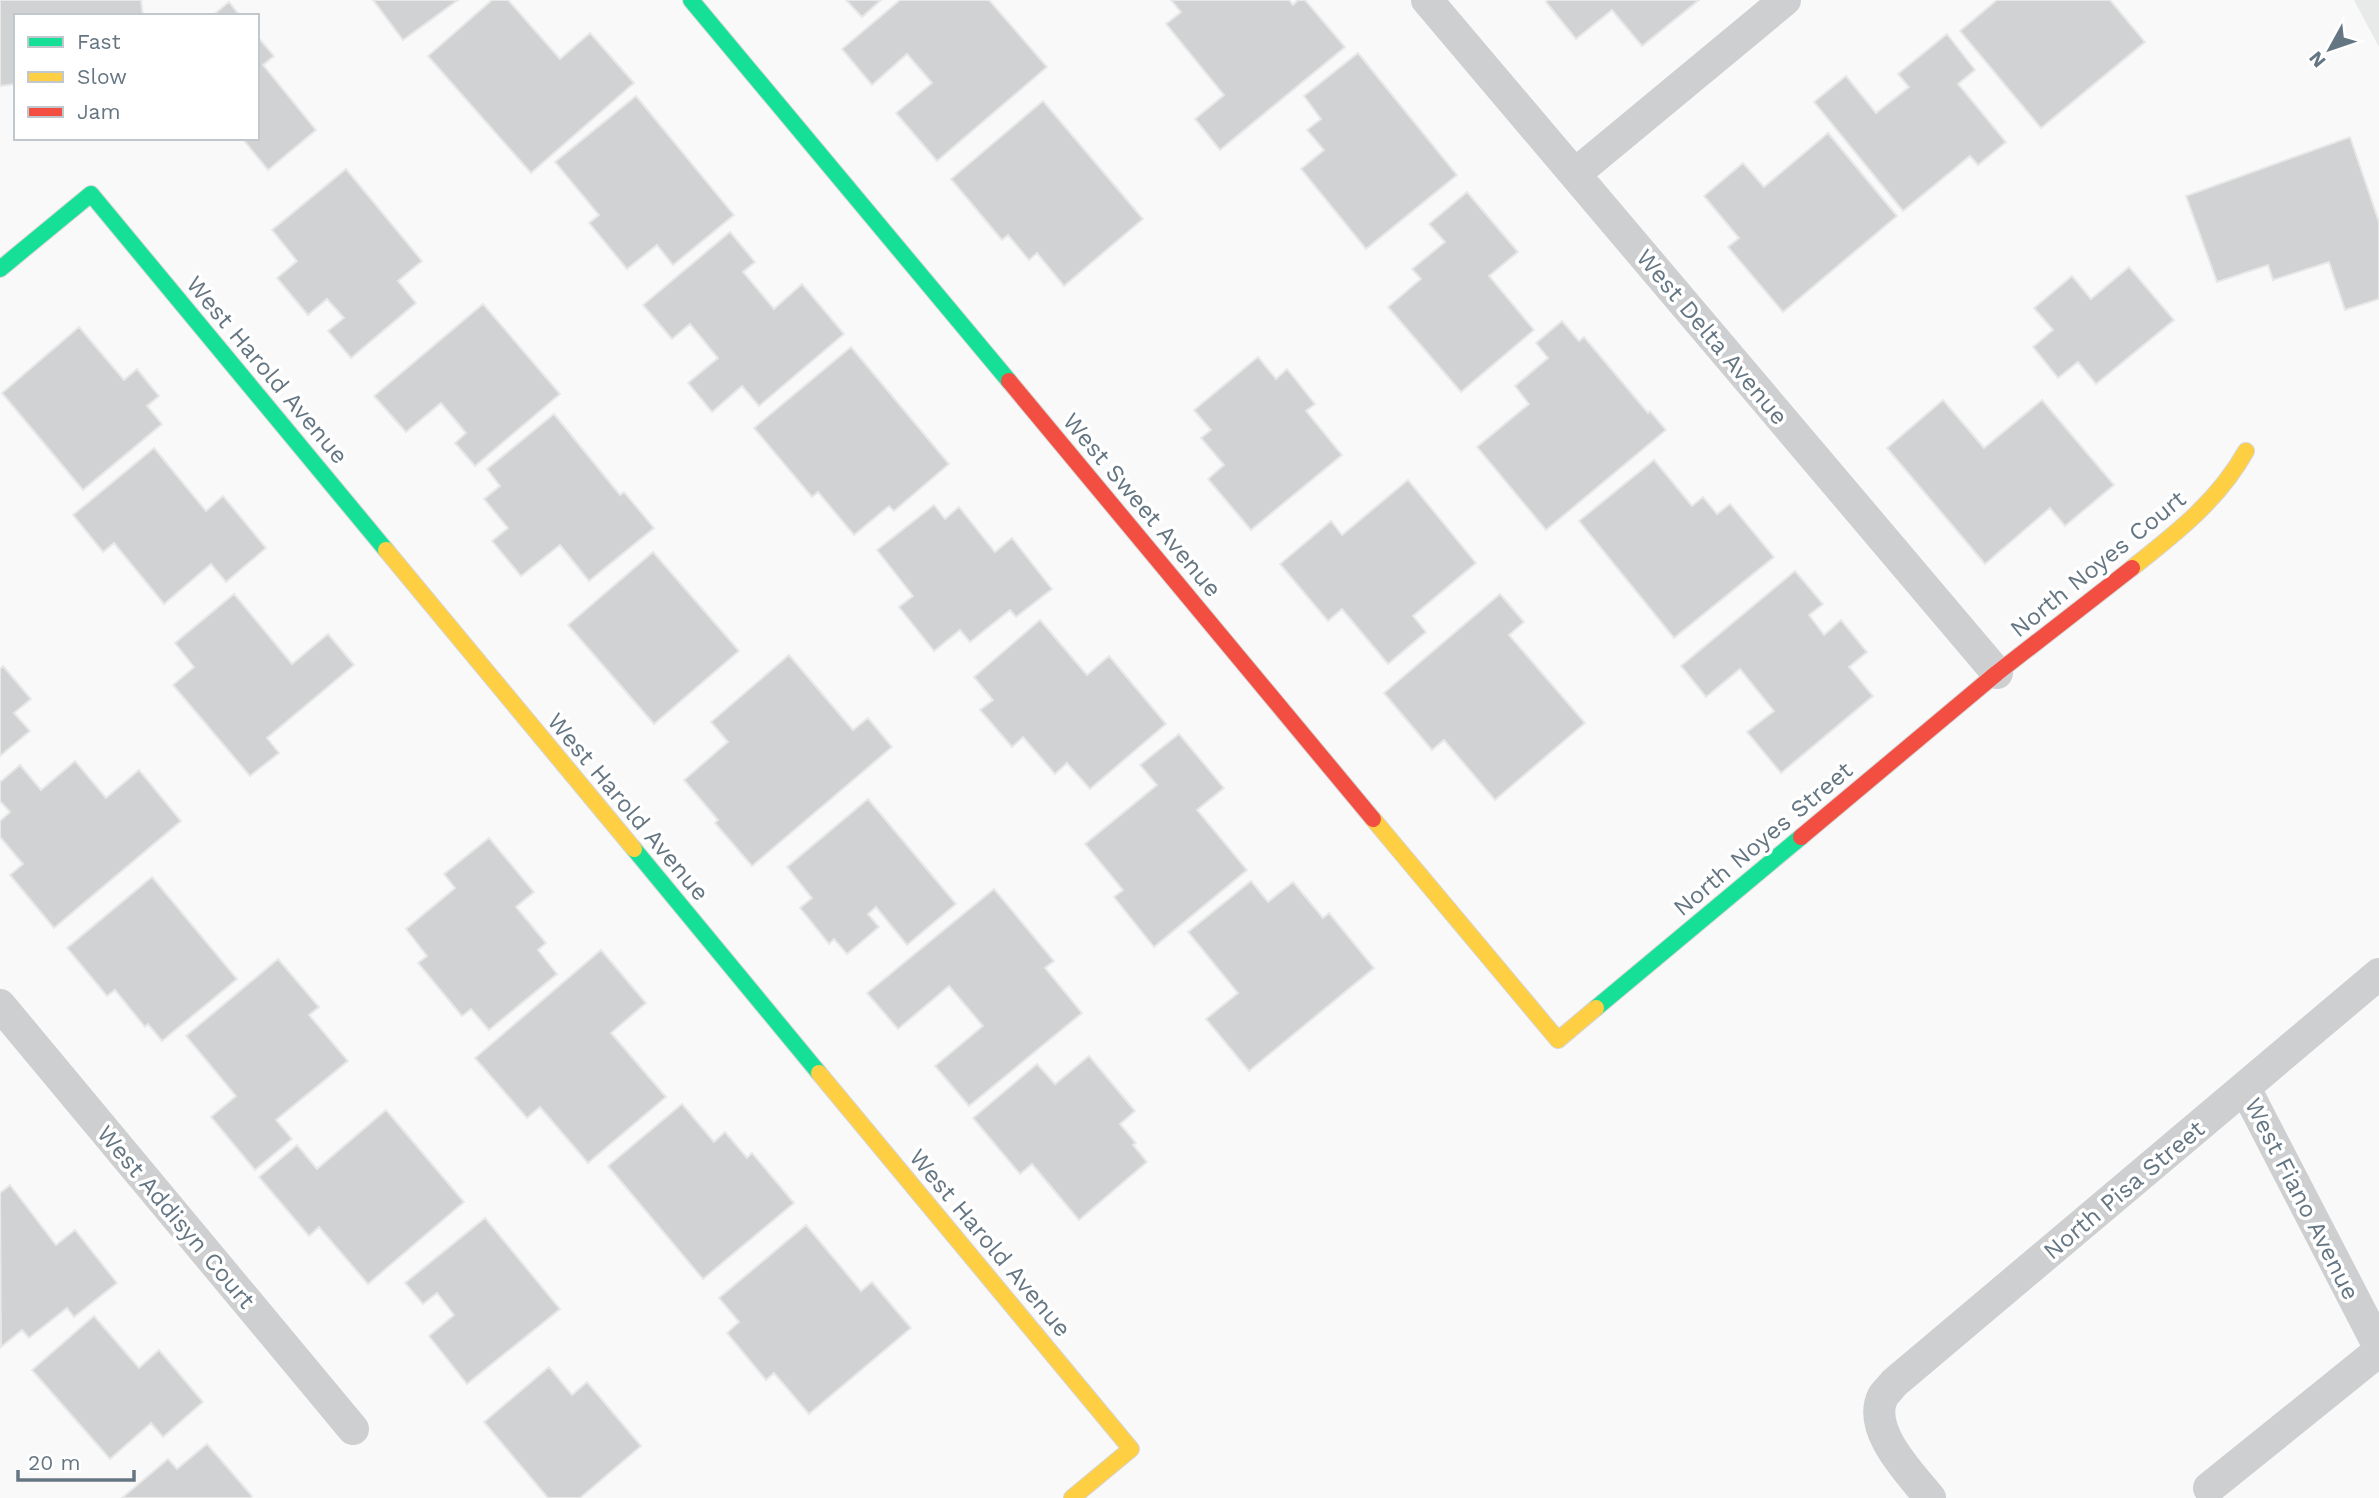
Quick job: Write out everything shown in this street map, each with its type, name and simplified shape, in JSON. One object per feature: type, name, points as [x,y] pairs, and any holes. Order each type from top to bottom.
[{"type":"street","name":"West Sweet Avenue","points":[[691,0],[1558,1040]]},
{"type":"street","name":"West Delta Avenue","points":[[1427,0],[1997,674]]},
{"type":"street","points":[[1574,174],[1785,0]]},
{"type":"street","name":"West Harold Avenue","points":[[0,269],[91,194],[1131,1449],[1072,1498]]},
{"type":"street","name":"North Noyes Court","points":[[1997,674],[2187,525],[2235,473],[2246,451]]},
{"type":"street","name":"North Noyes Street","points":[[1558,1040],[1997,674]]},
{"type":"street","name":"North Pisa Street","points":[[1930,1498],[1885,1438],[1879,1413],[1883,1397],[1894,1383],[2379,974]]},
{"type":"street","name":"West Addisyn Court","points":[[0,1005],[353,1429]]},
{"type":"street","name":"West Fiano Avenue","points":[[2245,1088],[2379,1349]]},
{"type":"street","points":[[2209,1488],[2379,1349]]},
{"type":"shaded area","points":[[2354,0],[2379,0],[2379,47]]},
{"type":"building","points":[[0,0],[141,0],[143,14],[14,14],[14,84],[0,86]]},
{"type":"building","points":[[373,0],[458,0],[403,40]]},
{"type":"building","points":[[492,0],[508,0],[560,59],[590,33],[634,83],[531,173],[428,56]]},
{"type":"building","points":[[846,0],[881,0],[862,17]]},
{"type":"building","points":[[900,0],[989,0],[1047,67],[937,161],[896,113],[932,83],[907,54],[872,85],[842,49]]},
{"type":"building","points":[[1171,0],[1289,0],[1293,5],[1298,0],[1305,0],[1345,47],[1220,150],[1195,119],[1224,95],[1166,24],[1181,12]]},
{"type":"building","points":[[1699,0],[1642,46],[1612,10],[1576,39],[1546,2]]},
{"type":"building","points":[[1997,0],[2110,0],[2145,42],[2041,128],[1960,31]]},
{"type":"building","points":[[229,2],[238,14],[214,14]]},
{"type":"building","points":[[1947,34],[1975,70],[1958,84],[2006,142],[1978,165],[1970,156],[1903,211],[1814,102],[1846,76],[1876,113],[1909,87],[1898,74]]},
{"type":"building","points":[[259,38],[274,56],[263,65],[316,130],[268,170],[244,140],[259,140]]},
{"type":"building","points":[[1358,53],[1457,175],[1366,249],[1301,169],[1324,150],[1307,130],[1321,119],[1304,96]]},
{"type":"building","points":[[636,96],[734,215],[673,265],[657,245],[627,269],[589,223],[599,215],[555,162]]},
{"type":"building","points":[[1043,101],[1143,219],[1064,286],[1037,253],[1029,260],[1008,235],[1002,240],[951,179]]},
{"type":"building","points":[[1828,133],[1897,216],[1783,312],[1728,247],[1739,238],[1704,196],[1743,163],[1764,187]]},
{"type":"building","points":[[2350,137],[2379,222],[2379,299],[2345,310],[2329,262],[2273,280],[2268,265],[2217,282],[2186,196]]},
{"type":"building","points":[[346,169],[422,261],[398,281],[416,303],[351,358],[328,331],[344,318],[327,299],[308,315],[277,278],[297,261],[272,230]]},
{"type":"building","points":[[1467,192],[1518,252],[1489,276],[1534,330],[1461,392],[1388,307],[1421,279],[1412,269],[1445,242],[1429,224]]},
{"type":"building","points":[[730,232],[755,262],[743,272],[774,309],[802,284],[844,334],[759,406],[742,386],[712,412],[688,383],[718,358],[690,324],[672,339],[643,305]]},
{"type":"building","points":[[2129,267],[2174,320],[2096,384],[2078,362],[2058,378],[2033,347],[2053,330],[2034,308],[2072,276],[2091,299]]},
{"type":"building","points":[[483,304],[560,394],[475,466],[455,443],[466,433],[441,403],[406,432],[374,396]]},
{"type":"building","points":[[1562,321],[1579,341],[1584,337],[1648,413],[1650,411],[1666,430],[1546,530],[1477,447],[1529,404],[1515,386],[1548,358],[1536,343]]},
{"type":"building","points":[[79,327],[124,380],[137,369],[159,396],[147,406],[162,424],[83,490],[2,393]]},
{"type":"building","points":[[851,347],[949,464],[894,511],[889,506],[854,535],[818,492],[812,497],[754,428]]},
{"type":"building","points":[[1258,357],[1276,379],[1287,369],[1315,404],[1306,411],[1342,455],[1251,530],[1208,479],[1224,465],[1201,438],[1211,430],[1194,410]]},
{"type":"building","points":[[1943,400],[1984,448],[2042,400],[2114,485],[2065,526],[2050,508],[1985,564],[1887,448]]},
{"type":"building","points":[[554,414],[620,495],[624,492],[654,528],[589,581],[560,545],[521,576],[492,541],[508,528],[484,499],[500,486],[487,469]]},
{"type":"building","points":[[154,448],[206,511],[223,496],[266,548],[226,582],[211,564],[164,604],[114,543],[103,552],[73,515]]},
{"type":"building","points":[[1654,460],[1692,506],[1703,497],[1717,514],[1730,504],[1774,557],[1674,638],[1579,521]]},
{"type":"building","points":[[1408,480],[1476,563],[1413,616],[1426,632],[1388,664],[1342,609],[1328,621],[1280,564],[1331,521],[1342,535]]},
{"type":"building","points":[[934,505],[945,519],[959,507],[995,552],[1012,538],[1052,589],[1016,617],[1010,610],[970,642],[960,630],[934,651],[899,607],[913,596],[877,550]]},
{"type":"building","points":[[653,552],[739,651],[654,724],[568,625]]},
{"type":"building","points":[[1795,571],[1823,604],[1809,615],[1824,635],[1841,620],[1867,652],[1849,667],[1873,696],[1781,773],[1747,732],[1774,711],[1740,669],[1706,697],[1681,666]]},
{"type":"building","points":[[234,594],[292,664],[328,634],[354,665],[267,738],[279,753],[250,776],[173,685],[194,667],[175,643]]},
{"type":"building","points":[[1500,594],[1524,622],[1509,635],[1585,723],[1495,800],[1444,740],[1432,750],[1384,693]]},
{"type":"building","points":[[1040,620],[1087,675],[1109,656],[1166,724],[1090,789],[1067,763],[1055,774],[1023,737],[1012,747],[980,710],[993,700],[974,677]]},
{"type":"building","points":[[789,655],[853,730],[868,718],[892,747],[752,866],[715,823],[718,820],[684,780],[728,742],[711,722]]},
{"type":"building","points":[[3,666],[31,699],[14,713],[30,731],[0,756],[0,669]]},
{"type":"building","points":[[1179,734],[1224,788],[1197,810],[1247,870],[1154,947],[1114,897],[1123,890],[1085,844],[1157,785],[1140,765]]},
{"type":"building","points":[[75,761],[106,798],[139,770],[181,821],[54,928],[10,875],[23,864],[0,837],[0,821],[10,812],[0,801],[0,782],[20,765],[41,790]]},
{"type":"building","points":[[868,799],[956,904],[907,945],[876,907],[868,914],[879,927],[847,954],[834,939],[829,944],[800,908],[812,898],[787,867]]},
{"type":"building","points":[[489,838],[534,892],[516,907],[546,943],[538,950],[557,974],[489,1030],[471,1009],[462,1016],[418,963],[427,956],[406,929],[455,888],[444,874]]},
{"type":"building","points":[[152,877],[237,979],[162,1041],[148,1024],[145,1027],[115,990],[107,996],[67,948]]},
{"type":"building","points":[[1251,881],[1268,902],[1293,882],[1323,918],[1329,913],[1374,968],[1249,1071],[1206,1019],[1238,993],[1188,932]]},
{"type":"building","points":[[994,889],[1054,961],[1045,968],[1082,1013],[969,1106],[935,1066],[983,1026],[949,986],[898,1029],[867,993]]},
{"type":"building","points":[[601,950],[646,1003],[611,1033],[666,1097],[588,1163],[540,1107],[527,1118],[475,1058]]},
{"type":"building","points":[[278,959],[319,1007],[309,1015],[348,1061],[276,1120],[292,1139],[255,1170],[211,1117],[236,1096],[186,1036]]},
{"type":"building","points":[[1089,1056],[1135,1111],[1120,1124],[1147,1162],[1079,1220],[1032,1164],[1020,1174],[973,1118],[1037,1064],[1055,1084]]},
{"type":"building","points":[[682,1104],[714,1142],[725,1132],[747,1158],[752,1153],[794,1203],[703,1279],[608,1166]]},
{"type":"building","points":[[386,1110],[464,1202],[368,1284],[319,1227],[309,1236],[259,1177],[297,1145],[317,1169]]},
{"type":"building","points":[[10,1185],[56,1245],[75,1230],[117,1283],[74,1317],[67,1308],[29,1338],[22,1330],[1,1347],[0,1193]]},
{"type":"building","points":[[485,1218],[560,1309],[467,1384],[429,1336],[454,1315],[437,1293],[423,1304],[405,1283]]},
{"type":"building","points":[[806,1225],[861,1291],[872,1282],[911,1328],[809,1414],[774,1373],[766,1380],[727,1333],[739,1322],[719,1298]]},
{"type":"building","points":[[94,1316],[139,1368],[159,1350],[203,1402],[163,1437],[151,1423],[110,1459],[32,1370]]},
{"type":"building","points":[[549,1367],[572,1395],[587,1382],[641,1446],[580,1498],[548,1498],[484,1422]]},
{"type":"building","points":[[207,1444],[252,1496],[250,1498],[122,1498],[168,1459],[177,1469]]},
{"type":"traffic: fast","points":[[691,0],[1009,381]]},
{"type":"traffic: fast","points":[[0,269],[91,194],[386,550]]},
{"type":"traffic: fast","points":[[1596,1008],[1801,837]]},
{"type":"traffic: fast","points":[[634,849],[819,1073]]},
{"type":"traffic: slow","points":[[2132,568],[2209,501],[2246,451]]},
{"type":"traffic: slow","points":[[386,550],[634,849]]},
{"type":"traffic: slow","points":[[1373,819],[1558,1040],[1596,1008]]},
{"type":"traffic: slow","points":[[819,1073],[1131,1449],[1072,1498]]},
{"type":"traffic: jam","points":[[1009,381],[1373,819]]},
{"type":"traffic: jam","points":[[1801,837],[1997,673],[2132,568]]}]
